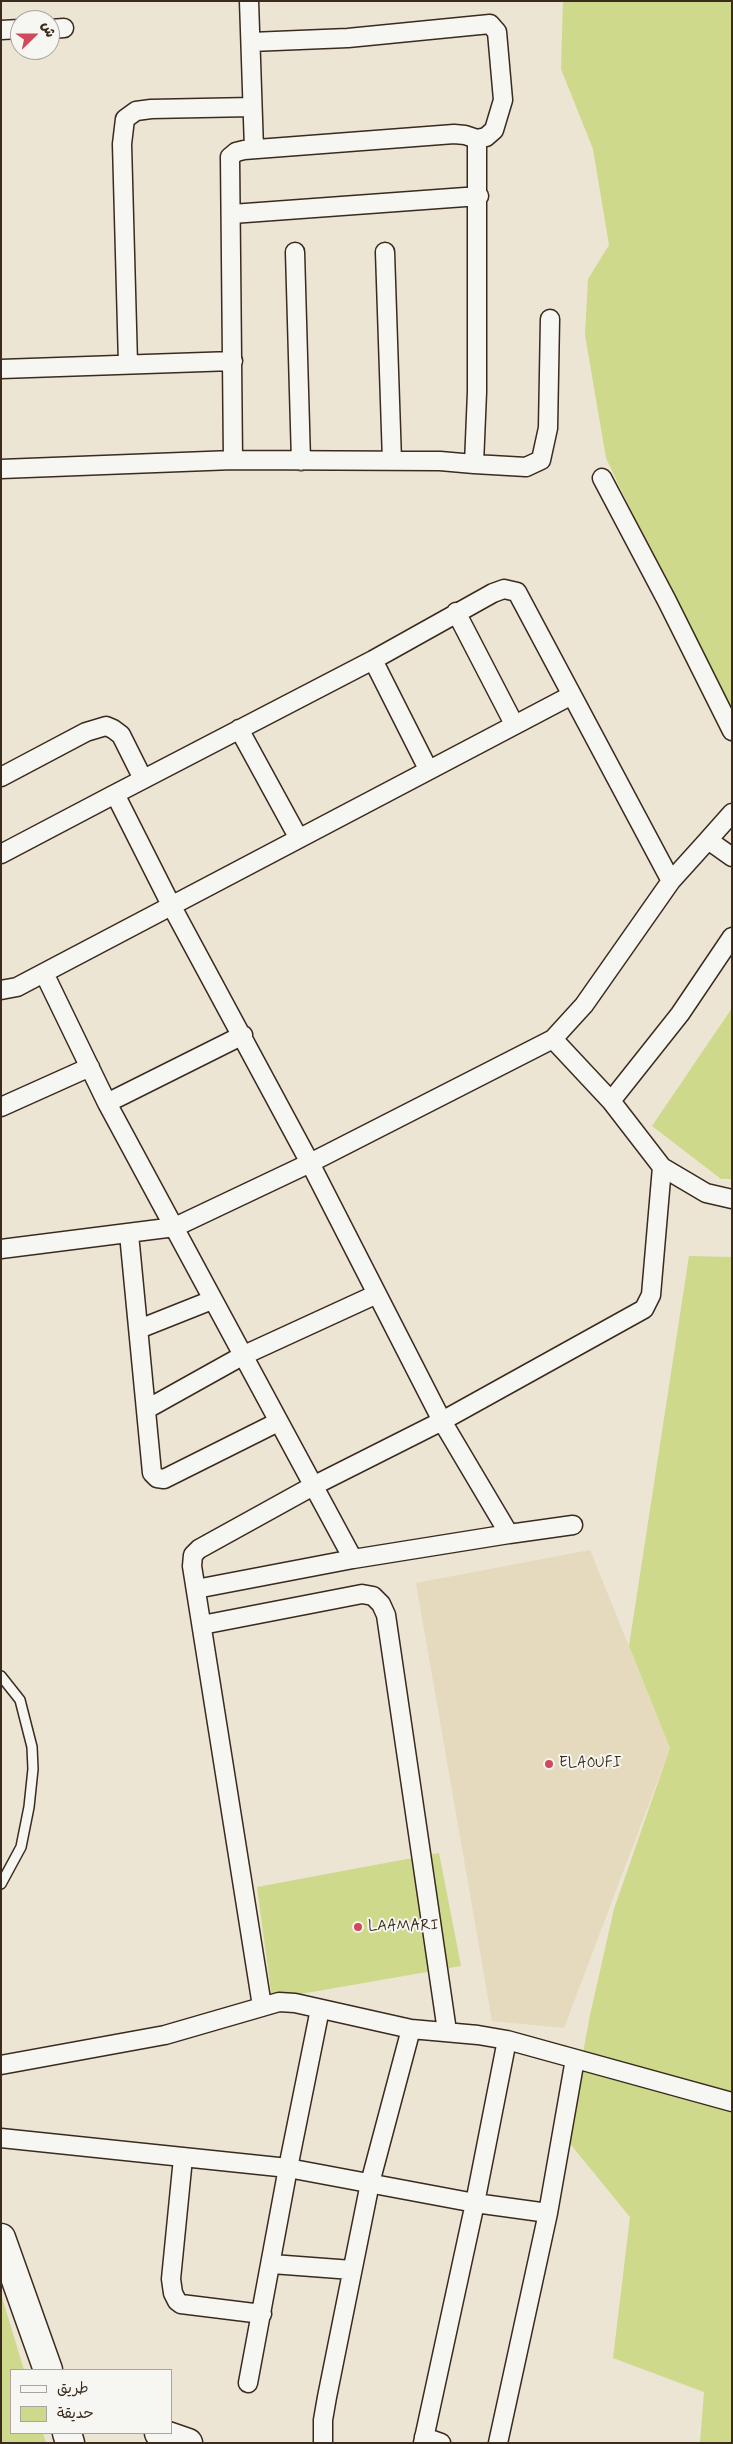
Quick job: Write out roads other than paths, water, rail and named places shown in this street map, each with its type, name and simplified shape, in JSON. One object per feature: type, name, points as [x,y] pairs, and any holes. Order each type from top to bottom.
[{"type":"main road","points":[[1,2238],[50,2367]]},
{"type":"main road","points":[[162,2434],[188,2443]]},
{"type":"street","points":[[249,1],[254,149]]},
{"type":"street","points":[[233,460],[234,361],[230,157],[236,152],[254,149],[454,134],[465,134],[477,139],[486,137],[494,130],[503,100],[498,37],[494,26],[490,24],[348,38],[251,42]]},
{"type":"street","points":[[128,364],[122,144],[125,119],[136,111],[151,109],[252,107]]},
{"type":"street","points":[[474,464],[478,392],[477,139]]},
{"type":"street","points":[[232,214],[478,196]]},
{"type":"street","points":[[295,252],[301,460]]},
{"type":"street","points":[[385,252],[392,461]]},
{"type":"street","points":[[1,469],[233,460],[457,461],[474,464],[526,467],[541,460],[544,453],[548,428],[550,319]]},
{"type":"street","points":[[1,369],[234,361]]},
{"type":"street","points":[[602,478],[667,601],[732,731]]},
{"type":"street","points":[[1,854],[373,660],[456,612],[504,589],[517,592],[570,696],[670,881]]},
{"type":"street","points":[[456,612],[514,724]]},
{"type":"street","points":[[373,660],[428,769]]},
{"type":"street","points":[[1,990],[17,987],[298,837],[570,696]]},
{"type":"street","points":[[1,777],[86,732],[106,726],[113,728],[121,735],[143,779]]},
{"type":"street","points":[[239,729],[298,837]]},
{"type":"street","points":[[115,794],[171,905],[243,1035],[310,1163],[442,1421],[509,1534]]},
{"type":"street","points":[[1,1249],[176,1228],[310,1163],[552,1039],[584,1006],[670,881],[732,813]]},
{"type":"street","points":[[708,840],[732,857]]},
{"type":"street","points":[[612,1101],[680,1014],[732,937]]},
{"type":"street","points":[[44,973],[107,1103],[353,1559]]},
{"type":"street","points":[[107,1103],[243,1035]]},
{"type":"street","points":[[552,1039],[612,1101],[662,1167],[706,1193],[732,1199]]},
{"type":"street","points":[[1,1106],[90,1067]]},
{"type":"street","points":[[262,2006],[192,1566],[193,1556],[199,1548],[313,1486],[442,1421],[644,1309],[651,1295],[662,1167]]},
{"type":"street","points":[[128,1234],[152,1473],[157,1478],[164,1479],[278,1422]]},
{"type":"street","points":[[147,1409],[242,1356],[377,1294]]},
{"type":"street","points":[[139,1329],[212,1300]]},
{"type":"street","points":[[196,1589],[353,1559],[573,1525]]},
{"type":"street","points":[[202,1625],[362,1594],[373,1596],[381,1604],[387,1625],[447,2031]]},
{"type":"street","points":[[1,2065],[165,2035],[279,2002],[296,2003],[411,2029],[447,2031],[507,2040],[732,2102]]},
{"type":"street","points":[[248,2383],[320,2009]]},
{"type":"street","points":[[323,2443],[325,2404],[370,2183],[411,2029]]},
{"type":"street","points":[[441,2443],[423,2440],[475,2203],[507,2040]]},
{"type":"street","points":[[498,2443],[548,2213],[575,2059]]},
{"type":"street","points":[[1,2138],[288,2168],[475,2203],[548,2213]]},
{"type":"street","points":[[183,2158],[171,2279],[173,2293],[177,2301],[181,2304],[262,2314]]},
{"type":"street","points":[[272,2264],[352,2270]]},
{"type":"lane","points":[[1,1676],[20,1700],[32,1747],[33,1768],[29,1807],[20,1847],[1,1884]]},
{"type":"place","name":"ELAOUFI","points":[[549,1764]]},
{"type":"place","name":"LAAMARI","points":[[358,1927]]}]
